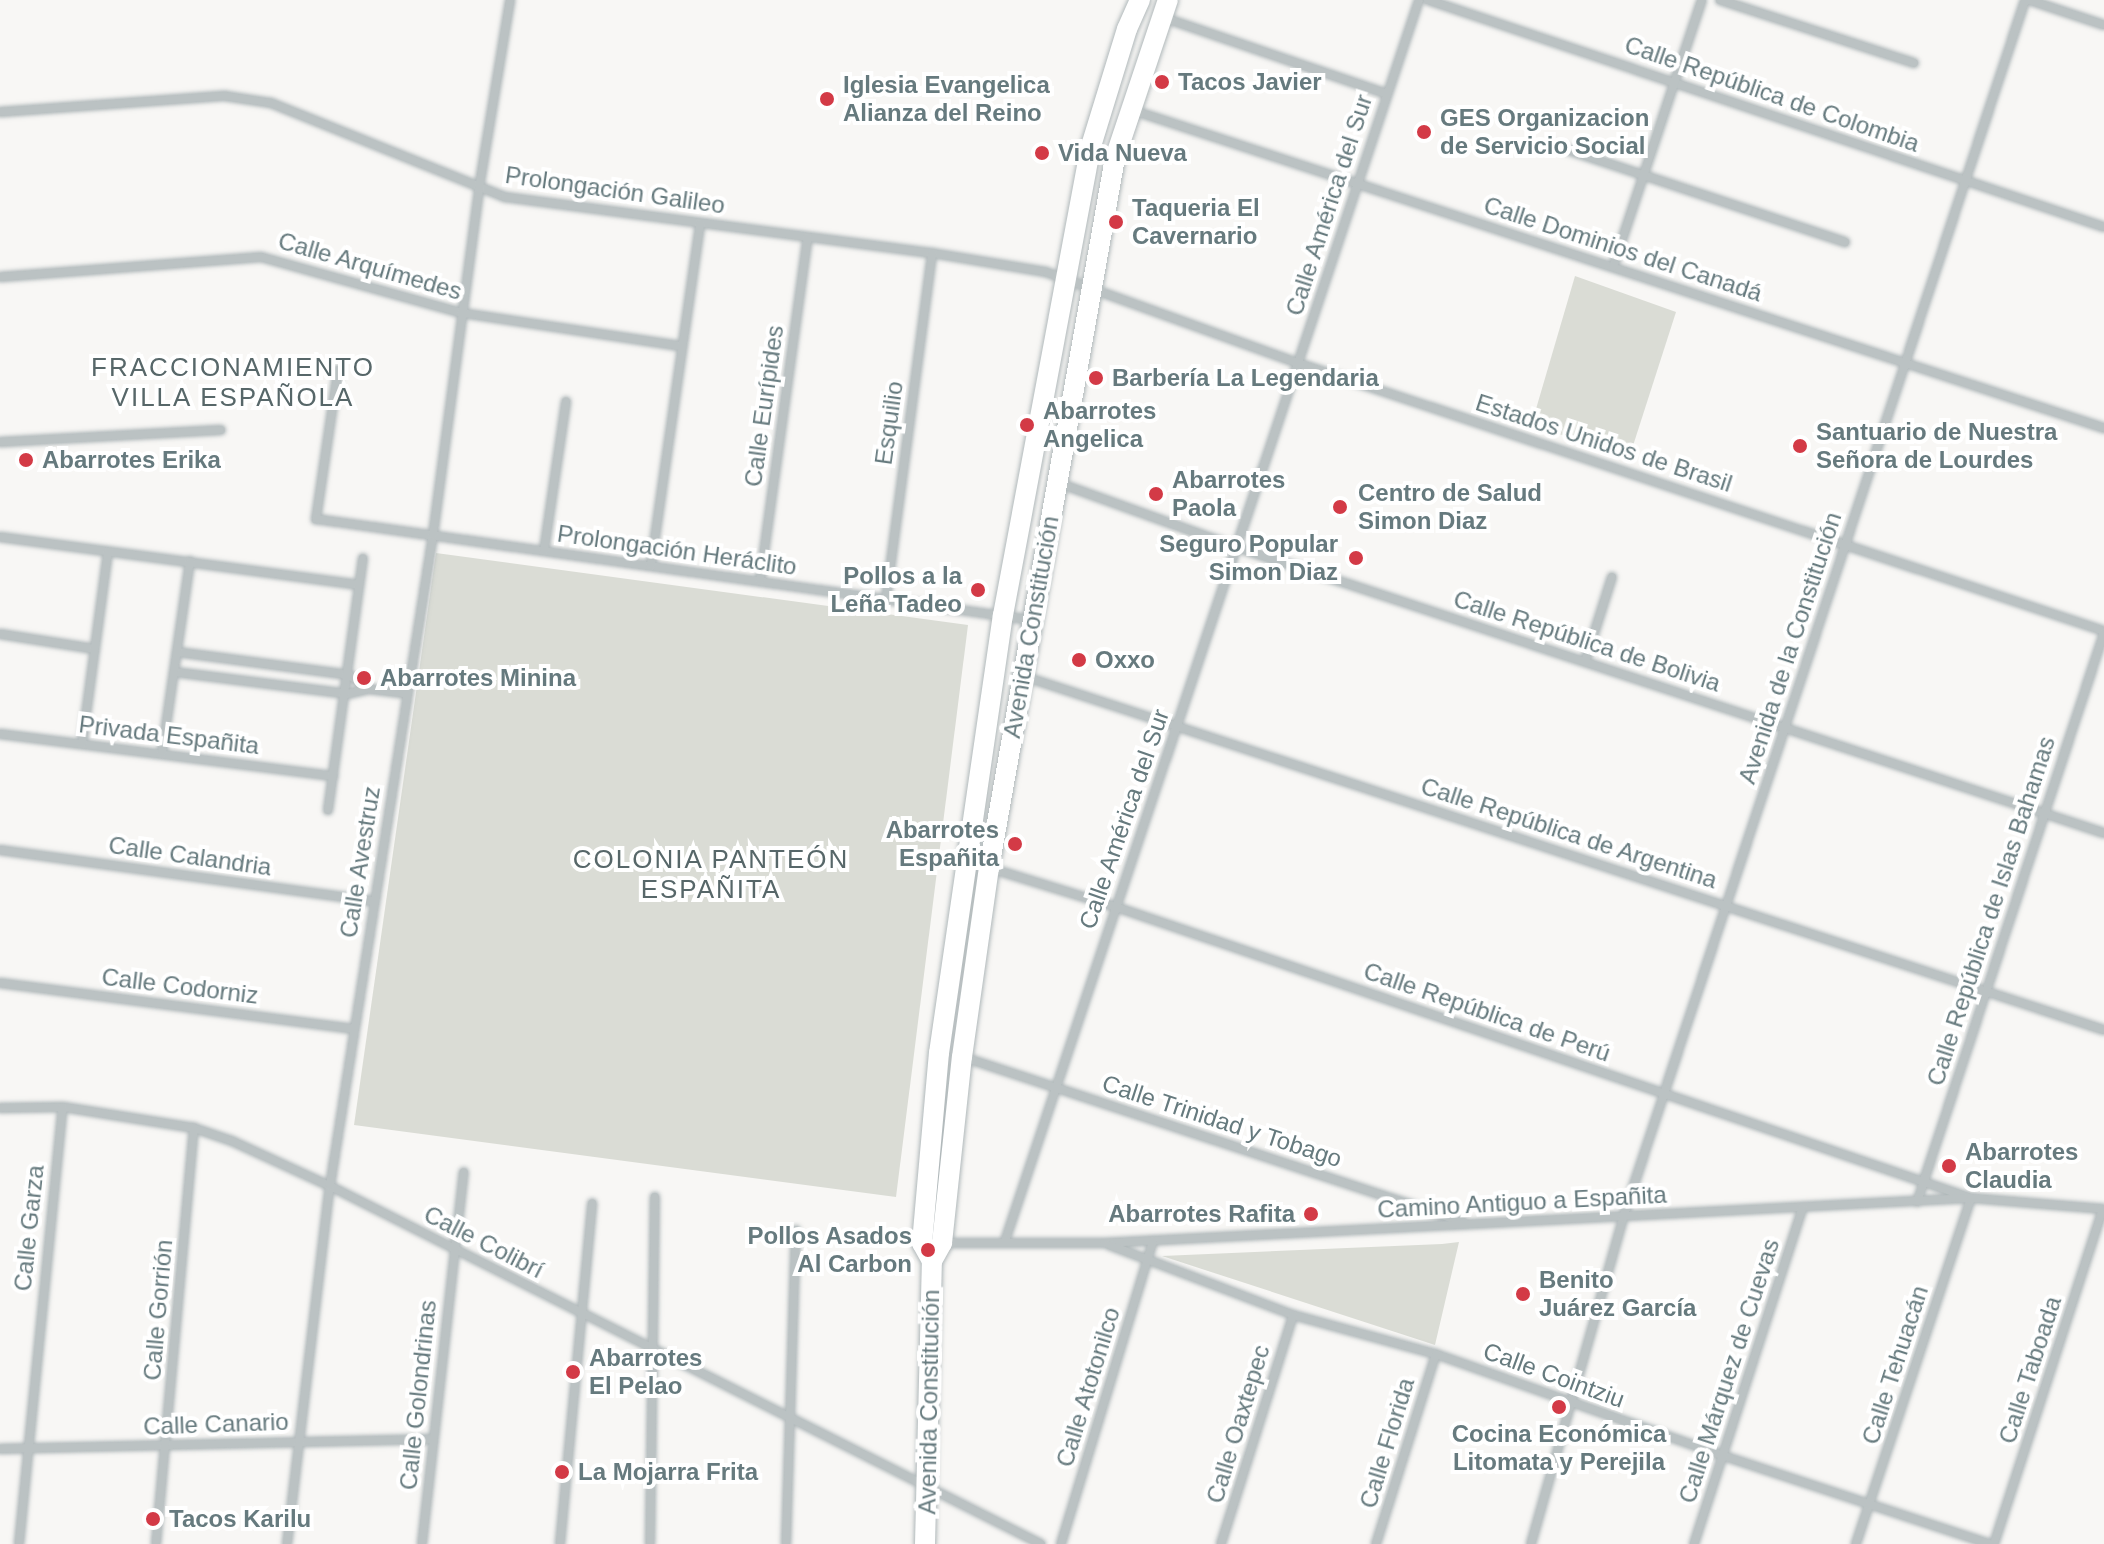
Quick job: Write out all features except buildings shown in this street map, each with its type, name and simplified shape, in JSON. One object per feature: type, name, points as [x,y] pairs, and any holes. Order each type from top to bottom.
[{"type":"main road","name":"Avenida Constitución","points":[[925,1544],[939,1053],[1003,615],[1091,146],[1127,29],[1140,0]]},
{"type":"main road","name":"Avenida Constitución","points":[[932,1249],[1021,676],[1115,158],[1165,8]]},
{"type":"street","name":"Calle Avestruz","points":[[287,1544],[330,1186],[433,535],[479,188],[510,0]]},
{"type":"street","name":"Calle América del Sur","points":[[1005,1241],[1419,0]]},
{"type":"street","name":"Calle República de Colombia","points":[[1428,0],[2104,227]]},
{"type":"street","points":[[1613,267],[1702,0]]},
{"type":"street","points":[[1720,0],[1914,63]]},
{"type":"street","points":[[2027,0],[2104,25]]},
{"type":"street","name":"Avenida de la Constitución","points":[[1531,1544],[1623,1218],[2027,0]]},
{"type":"street","points":[[1165,8],[1387,94]]},
{"type":"street","name":"Prolongación Galileo","points":[[0,112],[225,96],[271,103],[505,197],[932,253],[1046,272],[1092,291]]},
{"type":"street","name":"Calle Dominios del Canadá","points":[[1129,109],[2104,428]]},
{"type":"street","points":[[1550,144],[1845,242]]},
{"type":"street","points":[[651,565],[680,346],[700,224]]},
{"type":"street","name":"Calle Eurípides","points":[[760,581],[808,237]]},
{"type":"street","name":"Esquilio","points":[[886,599],[932,253]]},
{"type":"street","name":"Calle Arquímedes","points":[[0,277],[261,257],[462,313],[680,346]]},
{"type":"street","name":"Estados Unidos de Brasil","points":[[1092,291],[1298,363],[2104,632]]},
{"type":"street","name":"Prolongación Heráclito","points":[[338,370],[316,519],[1032,621]]},
{"type":"street","points":[[544,551],[566,402]]},
{"type":"street","points":[[0,442],[221,430]]},
{"type":"street","name":"Calle República de Bolivia","points":[[1058,483],[1236,547],[2104,833]]},
{"type":"street","points":[[0,537],[358,585]]},
{"type":"street","points":[[82,744],[108,552]]},
{"type":"street","points":[[328,810],[347,694],[363,558]]},
{"type":"street","points":[[162,753],[190,561]]},
{"type":"street","points":[[1585,662],[1612,577]]},
{"type":"street","name":"Calle República de Islas Bahamas","points":[[1917,1202],[2104,632]]},
{"type":"street","points":[[0,634],[95,649]]},
{"type":"street","points":[[177,652],[349,675],[369,689]]},
{"type":"street","points":[[174,672],[347,694],[369,689],[407,694]]},
{"type":"street","name":"Calle República de Argentina","points":[[1021,676],[2104,1030]]},
{"type":"street","name":"Privada Españita","points":[[0,734],[333,776]]},
{"type":"street","name":"Calle Calandria","points":[[0,850],[374,901]]},
{"type":"street","name":"Calle República de Perú","points":[[989,868],[1116,907],[1971,1198]]},
{"type":"street","name":"Calle Codorniz","points":[[0,983],[354,1029]]},
{"type":"street","name":"Calle Trinidad y Tobago","points":[[962,1057],[1468,1224]]},
{"type":"street","name":"Calle Colibrí","points":[[0,1108],[63,1107],[194,1128],[330,1186],[1041,1544]]},
{"type":"street","name":"Calle Garza","points":[[19,1544],[63,1107]]},
{"type":"street","name":"Calle Gorrión","points":[[156,1544],[194,1128]]},
{"type":"street","name":"Calle Golondrinas","points":[[422,1544],[464,1172]]},
{"type":"street","points":[[650,1544],[655,1197]]},
{"type":"street","name":"Camino Antiguo a Españita","points":[[932,1249],[1005,1241],[1153,1241],[1971,1198],[2104,1209]]},
{"type":"street","name":"Calle Tehuacán","points":[[1856,1544],[1971,1198]]},
{"type":"street","points":[[560,1544],[584,1314],[592,1203]]},
{"type":"street","name":"Calle Márquez de Cuevas","points":[[1694,1544],[1802,1209]]},
{"type":"street","name":"Calle Taboada","points":[[1992,1544],[2104,1209]]},
{"type":"street","points":[[786,1544],[796,1230]]},
{"type":"street","name":"Calle Atotonilco","points":[[1061,1544],[1153,1241]]},
{"type":"street","name":"Calle Cointziu","points":[[1104,1243],[1293,1315],[1436,1354],[1724,1456],[1992,1544]]},
{"type":"street","name":"Calle Oaxtepec","points":[[1221,1544],[1293,1315]]},
{"type":"street","name":"Calle Florida","points":[[1376,1544],[1436,1354]]},
{"type":"street","name":"Calle Canario","points":[[0,1449],[433,1439]]},
{"type":"shaded area","points":[[1575,276],[1676,312],[1630,455],[1531,426]]},
{"type":"shaded area","points":[[436,553],[968,625],[896,1197],[354,1125]]},
{"type":"shaded area","points":[[1459,1242],[1435,1345],[1162,1256],[1442,1244]]},
{"type":"place","name":"Tacos Javier","points":[[1162,82]]},
{"type":"place","name":"Iglesia Evangelica Alianza del Reino","points":[[827,99]]},
{"type":"place","name":"GES Organizacion de Servicio Social","points":[[1424,132]]},
{"type":"place","name":"Vida Nueva","points":[[1042,153]]},
{"type":"place","name":"Taqueria El Cavernario","points":[[1116,222]]},
{"type":"place","name":"Barbería La Legendaria","points":[[1096,378]]},
{"type":"place","name":"Abarrotes Angelica","points":[[1027,425]]},
{"type":"place","name":"Santuario de Nuestra Señora de Lourdes","points":[[1800,446]]},
{"type":"place","name":"Abarrotes Erika","points":[[26,460]]},
{"type":"place","name":"Abarrotes Paola","points":[[1156,494]]},
{"type":"place","name":"Centro de Salud Simon Diaz","points":[[1340,507]]},
{"type":"place","name":"Seguro Popular Simon Diaz","points":[[1356,558]]},
{"type":"place","name":"Pollos a la Leña Tadeo","points":[[978,590]]},
{"type":"place","name":"Oxxo","points":[[1079,660]]},
{"type":"place","name":"Abarrotes Minina","points":[[364,678]]},
{"type":"place","name":"Abarrotes Españita","points":[[1015,844]]},
{"type":"place","name":"Abarrotes Claudia","points":[[1949,1166]]},
{"type":"place","name":"Abarrotes Rafita","points":[[1311,1214]]},
{"type":"place","name":"Pollos Asados Al Carbon","points":[[928,1250]]},
{"type":"place","name":"Benito Juárez García","points":[[1523,1294]]},
{"type":"place","name":"Abarrotes El Pelao","points":[[573,1372]]},
{"type":"place","name":"Cocina Económica Litomata y Perejila","points":[[1559,1407]]},
{"type":"place","name":"La Mojarra Frita","points":[[562,1472]]},
{"type":"place","name":"Tacos Karilu","points":[[153,1519]]},
{"type":"district","name":"FRACCIONAMIENTO VILLA ESPAÑOLA","points":[[233,383]]},
{"type":"district","name":"COLONIA PANTEÓN ESPAÑITA","points":[[711,875]]}]
